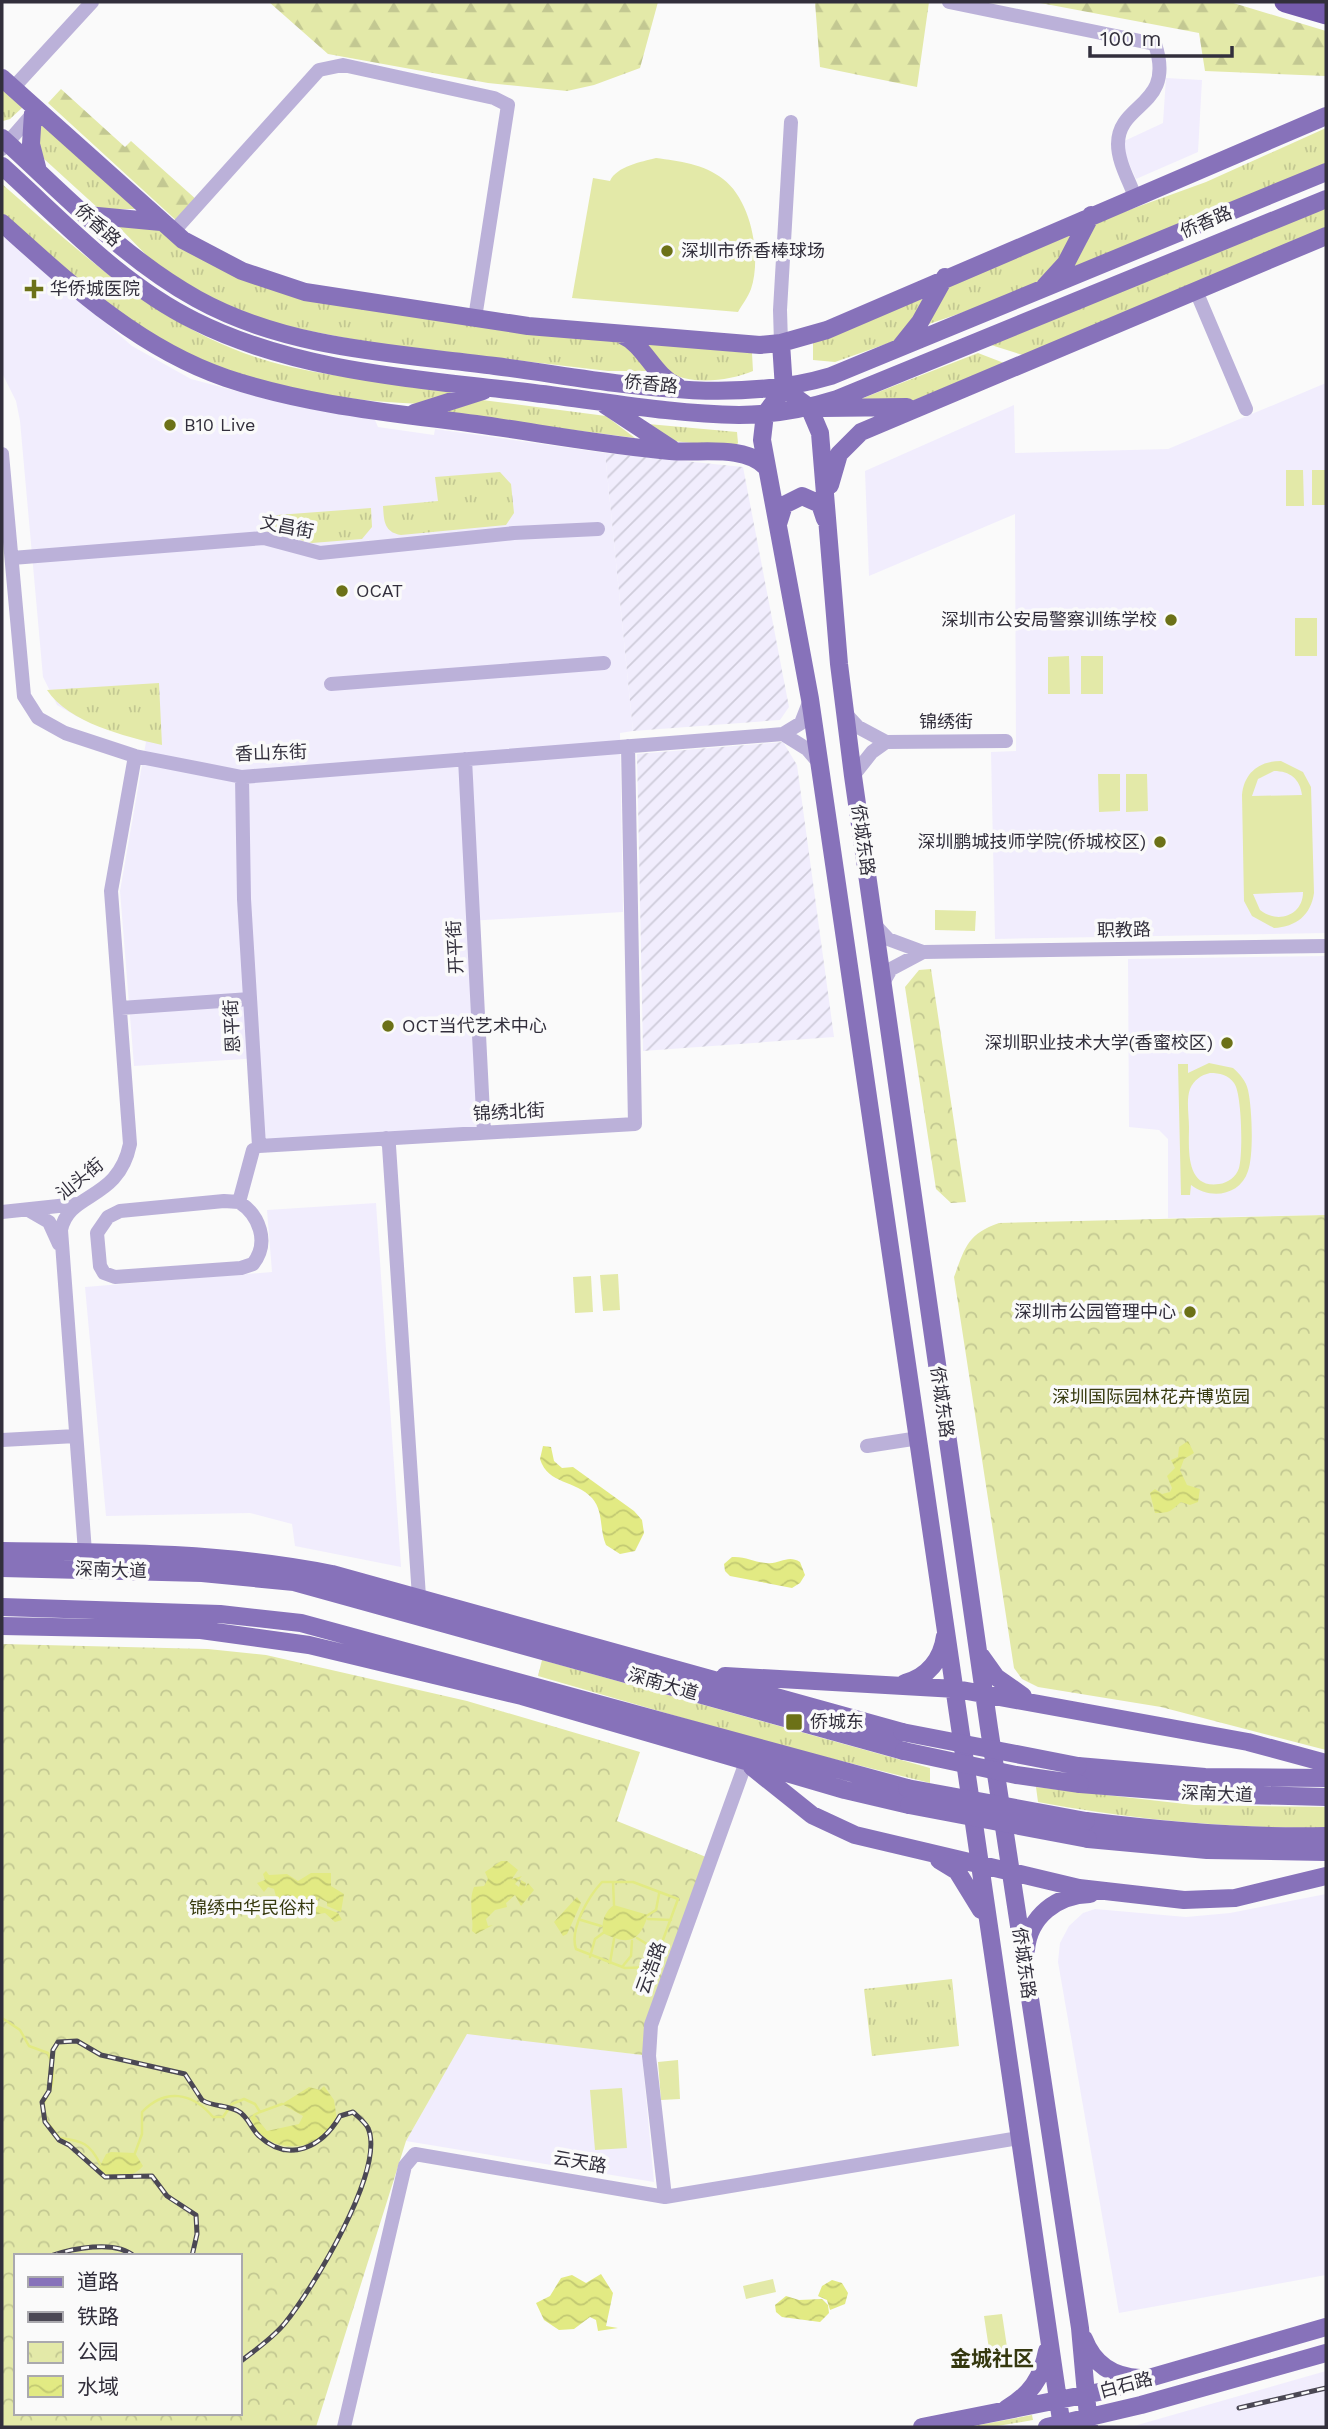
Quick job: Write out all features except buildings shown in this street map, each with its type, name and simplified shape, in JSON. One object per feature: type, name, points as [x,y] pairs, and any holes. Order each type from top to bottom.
[{"type":"highway","points":[[1285,2],[1326,15]]},
{"type":"main road","points":[[7,83],[167,227],[212,258],[305,292],[475,318],[626,335],[665,380],[681,388]]},
{"type":"main road","points":[[27,189],[39,172],[31,144],[35,111]]},
{"type":"main road","points":[[618,334],[714,343],[782,343],[827,330],[944,277],[1326,116]]},
{"type":"main road","name":"侨香路","points":[[4,143],[167,280],[217,309],[267,328],[344,346],[681,388],[784,389],[831,376],[1326,172]]},
{"type":"main road","name":"侨香路","points":[[2,166],[123,276],[156,299],[228,336],[299,359],[495,388],[723,414],[765,414],[809,407],[874,384],[1326,199]]},
{"type":"main road","points":[[87,215],[167,227]]},
{"type":"main road","points":[[1037,293],[1066,263],[1091,215]]},
{"type":"main road","points":[[2,223],[117,322],[185,362],[262,389],[400,414],[685,452],[746,455],[766,467]]},
{"type":"main road","points":[[827,495],[835,465],[849,440],[860,432],[1326,236]]},
{"type":"main road","points":[[894,352],[910,338],[944,277]]},
{"type":"main road","points":[[765,414],[784,389],[782,343]]},
{"type":"main road","points":[[400,414],[419,412],[469,394],[495,388]]},
{"type":"main road","points":[[784,389],[809,407],[872,409],[926,405]]},
{"type":"main road","points":[[592,400],[622,414],[661,443],[685,452]]},
{"type":"main road","name":"侨城东路","points":[[809,407],[820,433],[853,776],[978,1652],[1080,2328],[1088,2423]]},
{"type":"main road","name":"侨城东路","points":[[765,414],[761,426],[766,467],[820,764],[1058,2402],[1057,2426]]},
{"type":"main road","points":[[776,530],[784,505],[802,496],[820,504],[831,539]]},
{"type":"main road","points":[[2,1551],[229,1558],[286,1565],[415,1596],[902,1732],[1079,1775],[1326,1778]]},
{"type":"main road","name":"深南大道","points":[[2,1568],[202,1573],[294,1582],[904,1751],[1016,1775],[1079,1775],[1181,1793],[1326,1797]]},
{"type":"main road","points":[[294,1582],[343,1583],[388,1589]]},
{"type":"main road","name":"深南大道","points":[[2,1607],[261,1617],[300,1623],[409,1651],[908,1796],[1008,1809],[1087,1830],[1165,1830],[1278,1837],[1326,1836]]},
{"type":"main road","points":[[83,1628],[148,1611]]},
{"type":"main road","points":[[476,1613],[524,1644]]},
{"type":"main road","points":[[901,1683],[920,1677],[936,1661],[945,1641],[947,1625]]},
{"type":"main road","points":[[2,1626],[201,1630],[270,1637],[481,1686],[746,1762],[908,1796]]},
{"type":"main road","points":[[409,1651],[481,1686]]},
{"type":"main road","points":[[978,1652],[986,1666],[1006,1686],[1036,1702]]},
{"type":"main road","points":[[693,1675],[901,1683],[956,1689],[1248,1742],[1326,1763]]},
{"type":"main road","points":[[746,1762],[811,1815],[833,1826],[920,1851],[1011,1872],[1115,1892],[1184,1900],[1235,1898],[1326,1876]]},
{"type":"main road","points":[[1087,1830],[1207,1850],[1326,1852]]},
{"type":"main road","points":[[920,1851],[957,1871],[987,1922]]},
{"type":"main road","points":[[1024,1964],[1029,1933],[1045,1910],[1056,1902],[1080,1894],[1115,1892]]},
{"type":"main road","name":"白石路","points":[[922,2427],[1087,2396],[1326,2327]]},
{"type":"main road","points":[[1080,2328],[1093,2356],[1109,2371],[1127,2377],[1150,2378]]},
{"type":"main road","points":[[993,2414],[1021,2400],[1038,2380],[1047,2353],[1048,2334]]},
{"type":"main road","name":"白石路","points":[[1057,2426],[1088,2423],[1141,2405],[1326,2353]]},
{"type":"main road","points":[[1109,2427],[1123,2414],[1141,2405]]},
{"type":"street","points":[[7,83],[92,2]]},
{"type":"street","points":[[949,2],[1155,44],[1161,63],[1152,97],[1125,120],[1118,141],[1119,156],[1135,197]]},
{"type":"street","points":[[167,227],[319,70],[343,65],[494,98],[508,106],[475,318]]},
{"type":"street","points":[[4,143],[35,111]]},
{"type":"street","points":[[782,343],[780,310],[792,122]]},
{"type":"street","points":[[1196,291],[1246,409]]},
{"type":"street","name":"香山东街","points":[[2,454],[21,681],[27,705],[38,718],[54,728],[135,756],[242,777],[783,734]]},
{"type":"street","name":"文昌街","points":[[12,558],[264,538],[320,553],[514,533],[598,529]]},
{"type":"street","points":[[331,684],[604,663]]},
{"type":"street","points":[[810,699],[801,723],[783,734],[807,749],[820,764]]},
{"type":"street","points":[[845,713],[858,727],[886,742],[872,752],[853,776]]},
{"type":"street","name":"锦绣街","points":[[886,742],[1006,741]]},
{"type":"street","name":"锦绣北街","points":[[386,1138],[635,1124],[628,746]]},
{"type":"street","name":"汕头街","points":[[85,1552],[60,1251],[62,1221],[77,1204],[111,1183],[128,1155],[131,1132],[111,891],[135,756]]},
{"type":"street","name":"开平街","points":[[465,759],[484,1133]]},
{"type":"street","name":"恩平街","points":[[239,1202],[251,1151],[250,999],[244,899],[242,777]]},
{"type":"street","name":"职教路","points":[[874,924],[888,939],[923,952],[1326,946]]},
{"type":"street","points":[[883,983],[898,964],[923,952]]},
{"type":"street","points":[[121,1008],[250,999]]},
{"type":"street","points":[[251,1151],[386,1138],[389,1146],[415,1596]]},
{"type":"street","points":[[239,1202],[252,1210],[259,1223],[261,1249],[253,1264],[241,1268],[114,1278],[104,1273],[100,1266],[97,1233],[108,1217],[120,1211],[239,1202]]},
{"type":"street","points":[[2,1212],[77,1204]]},
{"type":"street","points":[[26,1210],[39,1214],[48,1222],[60,1251]]},
{"type":"street","points":[[2,1440],[76,1436]]},
{"type":"street","points":[[867,1446],[919,1438]]},
{"type":"street","name":"云浩路","points":[[664,2197],[649,2056],[651,2025],[746,1762]]},
{"type":"street","name":"云天路","points":[[344,2427],[410,2157],[421,2153],[664,2197],[1019,2138]]},
{"type":"shaded area","points":[[1166,78],[1202,80],[1198,152],[1136,179],[1120,143],[1163,123]]},
{"type":"shaded area","points":[[2,232],[132,346],[191,379],[274,401],[375,420],[378,427],[434,435],[435,429],[605,453],[633,731],[620,733],[623,912],[468,921],[478,1127],[264,1143],[259,1058],[134,1066],[120,891],[146,742],[78,717],[57,705],[43,677],[20,421],[16,401],[2,373]]},
{"type":"shaded area","points":[[1326,383],[1326,933],[995,939],[991,752],[1016,751],[1015,514],[869,576],[865,471],[1014,405],[1015,453],[1168,449]]},
{"type":"shaded area","points":[[605,453],[743,467],[789,707],[780,720],[633,731]]},
{"type":"shaded area","points":[[783,742],[797,765],[834,1037],[643,1051],[637,754]]},
{"type":"shaded area","name":"深圳职业技术大学(香蜜校区)","points":[[1326,956],[1326,1215],[1168,1218],[1168,1139],[1159,1130],[1129,1127],[1128,959]]},
{"type":"shaded area","points":[[376,1203],[401,1567],[295,1546],[292,1524],[250,1513],[106,1516],[85,1287],[272,1272],[267,1210]]},
{"type":"shaded area","points":[[1326,1894],[1326,2275],[1119,2313],[1058,1962],[1060,1943],[1069,1926],[1083,1913],[1095,1909],[1186,1917],[1230,1913]]},
{"type":"shaded area","points":[[467,2033],[642,2055],[654,2182],[406,2141]]},
{"type":"shaded area","points":[[1326,2371],[1326,2427],[1134,2427],[1134,2426]]},
{"type":"green space","points":[[269,2],[658,2],[640,68],[594,85],[567,91],[488,83],[328,54]]},
{"type":"green space","points":[[815,2],[929,2],[917,87],[820,67]]},
{"type":"green space","points":[[1035,2],[1230,2],[1326,31],[1326,76],[1205,71],[1199,33]]},
{"type":"green space","points":[[2,87],[23,107],[10,119],[3,121]]},
{"type":"green space","points":[[61,89],[125,147],[131,141],[198,201],[178,222],[48,103]]},
{"type":"green space","points":[[41,120],[140,209],[99,209],[43,158],[37,146]]},
{"type":"green space","points":[[1326,128],[1326,167],[1071,268],[1086,244],[1093,223],[1206,182]]},
{"type":"green space","name":"深圳市侨香棒球场","points":[[656,158],[708,170],[733,188],[741,200],[752,230],[755,261],[751,289],[738,312],[572,298],[593,178],[610,181],[624,168]]},
{"type":"green space","points":[[2,184],[101,269],[171,318],[208,338],[248,355],[291,367],[352,378],[455,390],[436,401],[421,404],[339,397],[263,382],[191,355],[106,303],[13,225],[2,214]]},
{"type":"green space","points":[[1326,206],[1326,235],[1029,357],[991,345]]},
{"type":"green space","points":[[116,224],[161,226],[228,270],[619,341],[628,345],[650,371],[608,371],[372,343],[279,325],[214,300],[154,263]]},
{"type":"green space","points":[[1072,234],[1060,261],[1034,288],[923,326],[942,289]]},
{"type":"green space","points":[[929,294],[903,338],[835,362],[813,360],[813,341]]},
{"type":"green space","points":[[640,343],[752,353],[753,371],[721,379],[687,379],[663,368]]},
{"type":"green space","points":[[978,353],[1004,363],[910,402],[853,402]]},
{"type":"green space","points":[[482,400],[606,416],[635,438],[442,413]]},
{"type":"green space","points":[[648,424],[737,432],[738,443],[735,447],[672,441]]},
{"type":"green space","points":[[1286,470],[1303,470],[1304,506],[1286,506]]},
{"type":"green space","points":[[1312,470],[1326,470],[1326,505],[1312,505]]},
{"type":"green space","points":[[500,472],[511,484],[514,513],[506,525],[401,535],[395,534],[386,525],[383,506],[438,501],[435,477]]},
{"type":"green space","points":[[371,508],[372,527],[362,539],[312,543],[265,531],[264,516]]},
{"type":"green space","points":[[1295,618],[1317,618],[1317,656],[1295,656]]},
{"type":"green space","points":[[1069,656],[1070,694],[1048,694],[1048,657]]},
{"type":"green space","points":[[1081,656],[1103,656],[1103,694],[1081,694]]},
{"type":"green space","points":[[159,683],[162,745],[83,720],[47,690]]},
{"type":"green space","points":[[1281,761],[1303,772],[1311,787],[1314,893],[1310,908],[1301,918],[1289,925],[1274,928],[1252,916],[1244,901],[1242,795],[1249,775],[1260,766]],"holes":[[[1274,771],[1285,772],[1293,777],[1299,784],[1302,795],[1252,796],[1258,779]],[[1303,892],[1299,907],[1281,917],[1260,910],[1253,894]]]},
{"type":"green space","points":[[1098,774],[1120,774],[1120,811],[1099,812]]},
{"type":"green space","points":[[1126,774],[1147,774],[1148,811],[1126,812]]},
{"type":"green space","points":[[935,910],[976,911],[975,931],[935,930]]},
{"type":"green space","points":[[931,969],[966,1202],[951,1203],[936,1189],[905,987],[919,970]]},
{"type":"green space","points":[[1209,1063],[1233,1068],[1247,1087],[1252,1143],[1250,1164],[1238,1186],[1224,1193],[1207,1193],[1191,1185],[1190,1195],[1181,1195],[1178,1064],[1188,1064],[1188,1073]],"holes":[[[1210,1073],[1226,1076],[1234,1083],[1239,1099],[1239,1168],[1231,1179],[1219,1184],[1208,1184],[1195,1174],[1189,1145],[1190,1089],[1201,1077]]]},
{"type":"green space","name":"深圳国际园林花卉博览园","points":[[1326,1215],[1326,1750],[1161,1707],[1038,1687],[1022,1679],[1014,1668],[954,1277],[969,1243],[980,1232],[999,1223]]},
{"type":"green space","points":[[618,1274],[620,1310],[603,1311],[600,1275]]},
{"type":"green space","points":[[591,1276],[593,1312],[575,1313],[573,1277]]},
{"type":"green space","name":"锦绣中华民俗村","points":[[2,1644],[208,1649],[266,1655],[467,1701],[640,1752],[617,1821],[706,1857],[642,2055],[467,2034],[406,2141],[316,2427],[2,2427]]},
{"type":"green space","points":[[542,1660],[930,1768],[930,1783],[769,1743],[538,1676]]},
{"type":"green space","points":[[1036,1787],[1194,1805],[1326,1807],[1326,1828],[1218,1825],[1110,1814],[1038,1802]]},
{"type":"green space","points":[[952,1979],[959,2046],[872,2056],[864,1989]]},
{"type":"green space","points":[[678,2060],[680,2099],[661,2100],[658,2062]]},
{"type":"green space","points":[[622,2088],[627,2148],[595,2150],[590,2090]]},
{"type":"green space","points":[[773,2279],[776,2292],[746,2299],[743,2286]]},
{"type":"green space","points":[[1002,2314],[1009,2360],[991,2362],[984,2316]]},
{"type":"green space","points":[[1032,2415],[1033,2420],[992,2427],[968,2427]]},
{"type":"water","points":[[1188,1441],[1194,1453],[1184,1459],[1180,1470],[1187,1485],[1200,1489],[1198,1502],[1190,1505],[1181,1502],[1170,1511],[1155,1513],[1150,1493],[1155,1489],[1162,1494],[1170,1492],[1172,1488],[1167,1476],[1175,1468],[1171,1460],[1178,1457],[1179,1447]]},
{"type":"water","points":[[543,1446],[551,1447],[554,1461],[562,1468],[573,1467],[634,1511],[642,1520],[644,1533],[635,1551],[620,1554],[606,1545],[596,1503],[586,1492],[549,1474],[540,1459]]},
{"type":"water","points":[[732,1557],[766,1563],[795,1560],[800,1562],[805,1575],[800,1583],[792,1588],[730,1576],[725,1571],[724,1564]]},
{"type":"water","points":[[501,1861],[507,1861],[518,1870],[512,1879],[522,1876],[515,1884],[519,1887],[521,1880],[526,1883],[525,1888],[528,1883],[534,1890],[521,1906],[515,1895],[506,1903],[507,1907],[495,1910],[486,1919],[488,1926],[493,1925],[476,1934],[472,1931],[471,1898],[474,1887],[484,1886],[488,1879],[485,1872]]},
{"type":"water","points":[[266,1871],[269,1875],[287,1874],[298,1881],[311,1873],[331,1873],[331,1886],[344,1894],[341,1912],[327,1906],[327,1902],[319,1898],[314,1904],[338,1913],[342,1920],[335,1922],[325,1913],[308,1916],[309,1907],[277,1900],[274,1889],[268,1887],[264,1892],[257,1883],[265,1880],[263,1874]]},
{"type":"water","points":[[577,1897],[581,1903],[567,1934],[563,1936],[554,1922]]},
{"type":"water","points":[[614,1905],[648,1915],[637,1936],[626,1940],[603,1933],[604,1917]]},
{"type":"water","points":[[324,2086],[334,2100],[337,2120],[320,2141],[288,2146],[270,2141],[262,2135],[250,2117],[254,2115],[267,2131],[299,2124],[303,2116],[282,2104],[309,2087],[320,2090]]},
{"type":"water","points":[[135,2153],[143,2166],[130,2175],[105,2175],[99,2168],[106,2154]]},
{"type":"water","points":[[601,2274],[613,2293],[606,2326],[618,2328],[598,2331],[596,2320],[590,2317],[574,2329],[559,2330],[544,2320],[536,2303],[550,2296],[561,2278],[572,2275],[586,2283]]},
{"type":"water","points":[[832,2280],[842,2283],[848,2293],[845,2304],[830,2310],[827,2300],[818,2296],[822,2286]]},
{"type":"water","points":[[786,2296],[799,2300],[822,2299],[828,2305],[829,2313],[820,2322],[782,2317],[776,2312],[775,2305]]},
{"type":"waterway","points":[[602,1882],[633,1882],[678,1899],[653,1967],[625,1968],[576,1949],[575,1932],[578,1923],[586,1904],[602,1882]]},
{"type":"waterway","points":[[613,1882],[614,1905]]},
{"type":"waterway","points":[[648,1915],[656,1910],[659,1894]]},
{"type":"waterway","points":[[648,1919],[671,1920]]},
{"type":"waterway","points":[[581,1920],[601,1926]]},
{"type":"waterway","points":[[590,1957],[595,1939],[603,1933]]},
{"type":"waterway","points":[[637,1938],[660,1952]]},
{"type":"waterway","points":[[610,1963],[614,1939]]},
{"type":"waterway","points":[[622,1967],[631,1956],[632,1941]]},
{"type":"waterway","points":[[2,2018],[20,2030],[29,2046],[48,2053],[53,2073],[52,2085],[43,2104],[47,2122],[60,2138],[80,2142],[89,2147],[100,2164]]},
{"type":"waterway","points":[[135,2153],[142,2134],[142,2112],[151,2104],[169,2096],[196,2102],[213,2117],[223,2117],[232,2104],[244,2099],[255,2104],[260,2112],[254,2115]]},
{"type":"waterway","points":[[260,2112],[282,2104]]},
{"type":"railway","points":[[192,2254],[197,2234],[196,2215],[167,2196],[152,2176],[105,2177],[69,2145],[59,2140],[45,2122],[42,2102],[49,2091],[53,2050],[58,2042],[77,2041],[101,2055],[185,2074],[202,2100],[238,2111],[259,2136],[282,2149],[304,2148],[314,2143],[333,2127],[340,2116],[353,2112],[368,2128],[371,2147],[366,2171],[357,2199],[328,2258],[285,2323],[242,2360]]},
{"type":"railway","points":[[58,2254],[93,2247],[116,2248],[131,2254]]},
{"type":"railway","points":[[1239,2408],[1326,2388]]},
{"type":"place","name":"深圳市侨香棒球场","points":[[667,251]]},
{"type":"place","name":"华侨城医院","points":[[34,289]]},
{"type":"place","name":"B10 Live","points":[[170,425]]},
{"type":"place","name":"OCAT","points":[[342,591]]},
{"type":"place","name":"深圳市公安局警察训练学校","points":[[1171,620]]},
{"type":"place","name":"深圳鹏城技师学院(侨城校区)","points":[[1160,842]]},
{"type":"place","name":"OCT当代艺术中心","points":[[388,1026]]},
{"type":"place","name":"深圳职业技术大学(香蜜校区)","points":[[1227,1043]]},
{"type":"place","name":"深圳市公园管理中心","points":[[1190,1312]]},
{"type":"place","name":"侨城东","points":[[794,1722]]},
{"type":"district","name":"金城社区","points":[[992,2359]]}]
